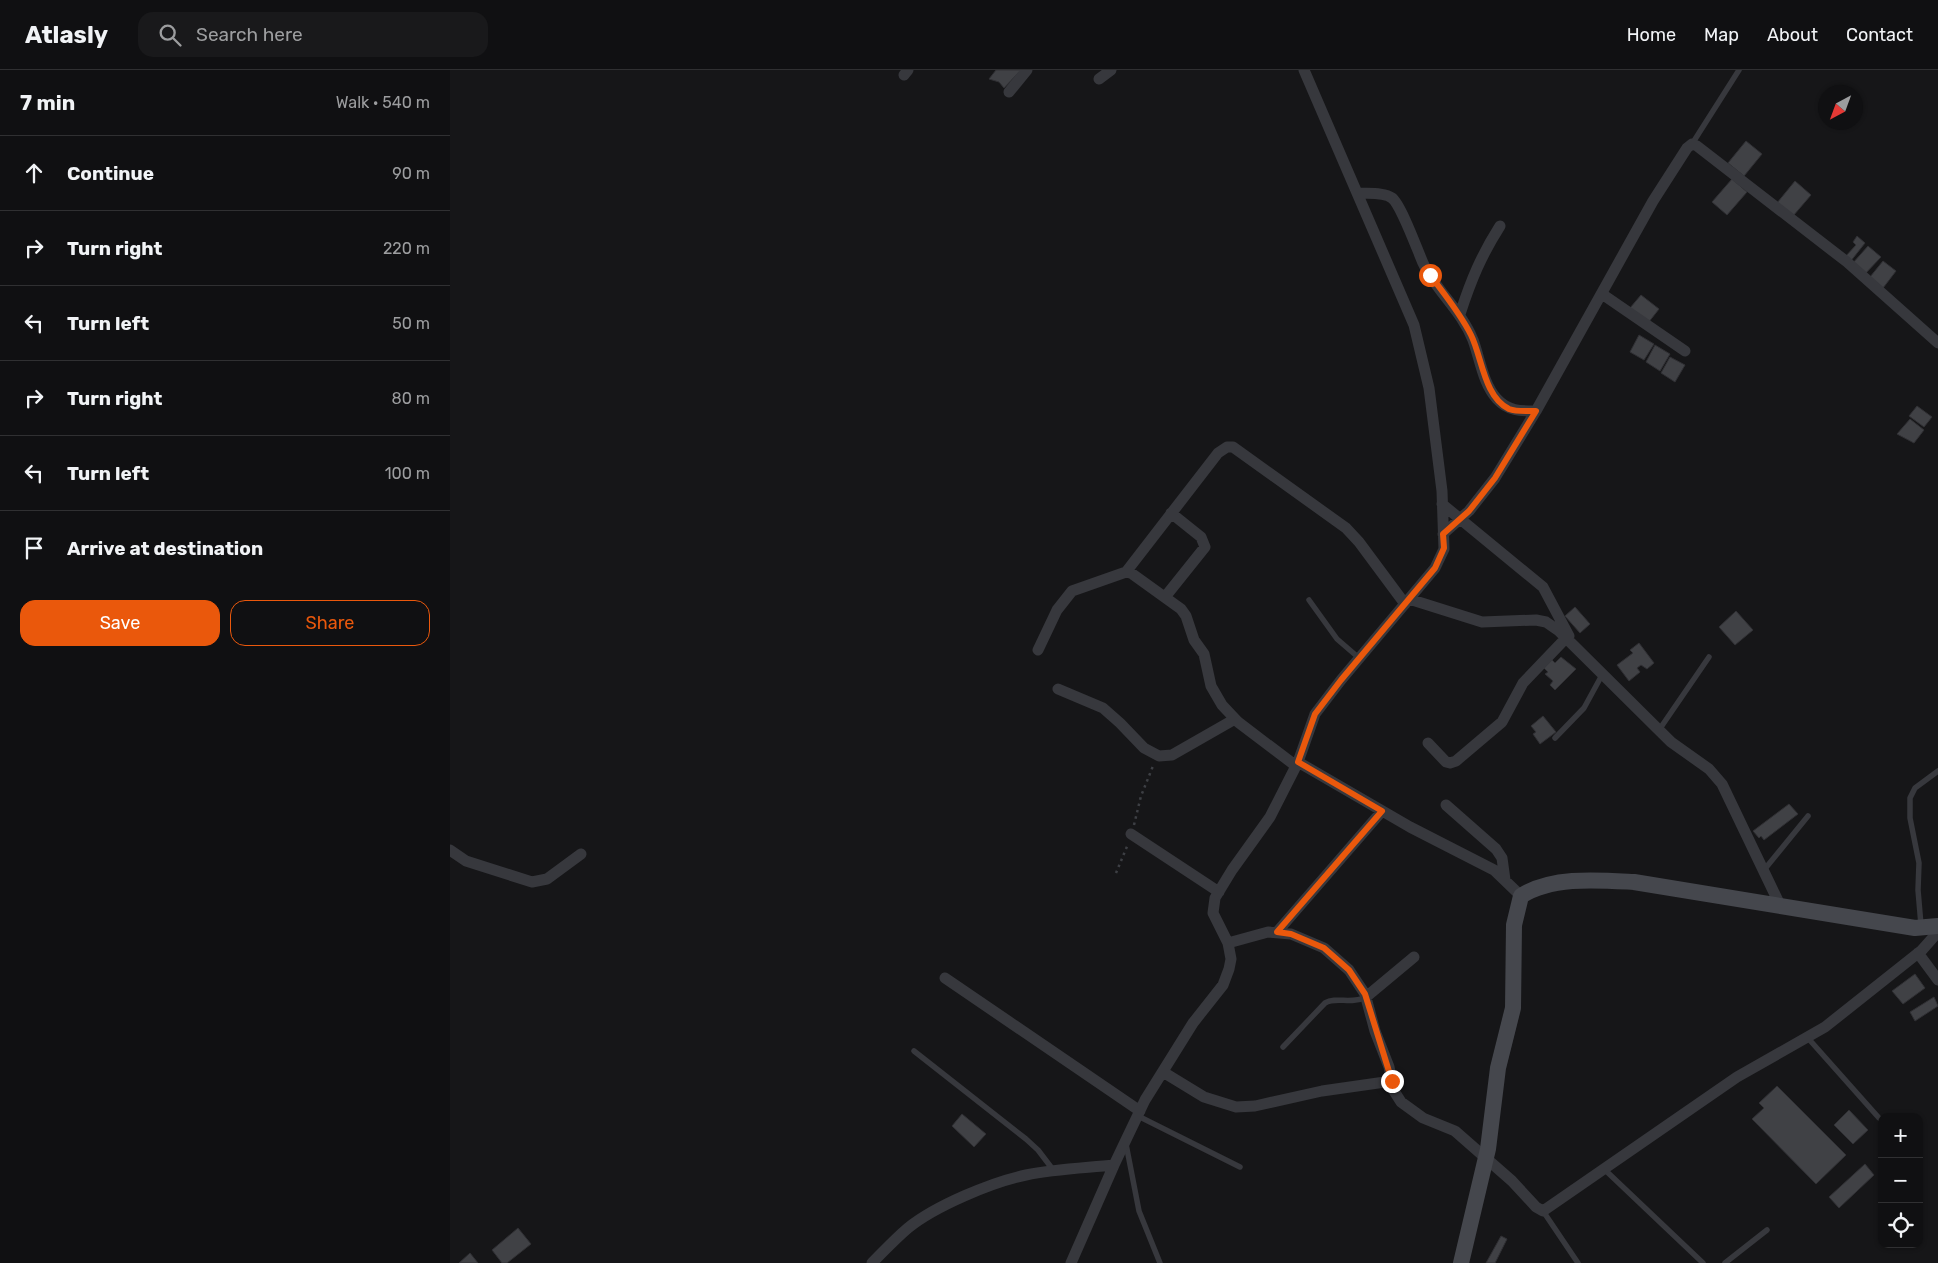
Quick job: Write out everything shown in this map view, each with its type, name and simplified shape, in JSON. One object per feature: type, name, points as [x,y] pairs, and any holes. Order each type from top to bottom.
[{"type":"street","points":[[1009,92],[1027,70]]},
{"type":"street","points":[[1100,80],[1111,70]]},
{"type":"street","points":[[1072,1263],[1114,1165],[1139,1114],[1193,1023],[1223,985],[1231,959],[1228,943],[1213,912],[1215,898],[1232,870],[1270,817],[1297,764],[1315,714],[1359,658],[1435,568],[1444,548],[1442,504],[1429,388],[1414,324],[1304,70]]},
{"type":"street","points":[[1443,534],[1469,511],[1495,478],[1536,411],[1653,201],[1687,148],[1692,144],[1847,262],[1938,343]]},
{"type":"street","points":[[1358,193],[1387,195],[1396,203],[1425,266],[1460,314],[1472,338],[1485,377],[1496,399],[1509,409],[1536,411]]},
{"type":"street","points":[[1460,314],[1483,252],[1500,226]]},
{"type":"street","points":[[1602,294],[1685,351]]},
{"type":"street","points":[[1038,650],[1057,610],[1072,591],[1126,572],[1218,454],[1227,447],[1233,447],[1346,528],[1407,601],[1482,622],[1536,620],[1546,622],[1570,642],[1658,730],[1679,749],[1709,769],[1722,784],[1780,906]]},
{"type":"street","points":[[1442,504],[1543,587],[1570,642]]},
{"type":"street","points":[[1165,597],[1205,547],[1201,537],[1171,513]]},
{"type":"street","points":[[1126,572],[1131,573],[1165,597],[1186,616],[1194,640],[1204,654],[1210,686],[1222,705],[1235,719],[1297,764],[1410,827],[1494,870],[1521,896]]},
{"type":"street","points":[[1428,743],[1446,762],[1450,764],[1456,761],[1502,722],[1522,683],[1570,642]]},
{"type":"street","points":[[1058,689],[1103,708],[1144,748],[1157,755],[1172,755],[1235,719]]},
{"type":"street","points":[[1446,805],[1496,849],[1502,858],[1505,880]]},
{"type":"street","points":[[1277,932],[1382,811]]},
{"type":"street","points":[[1132,834],[1219,892]]},
{"type":"street","points":[[450,850],[466,861],[532,882],[547,879],[581,854]]},
{"type":"street","points":[[1461,1263],[1486,1160],[1498,1068],[1513,1008],[1514,925],[1521,896],[1535,888],[1588,879],[1634,882],[1914,928],[1938,926]]},
{"type":"street","points":[[1228,943],[1268,932],[1277,932],[1291,934],[1324,948],[1349,970],[1366,997],[1394,1091],[1401,1102],[1423,1118],[1454,1132],[1512,1181],[1536,1207],[1543,1211],[1737,1077],[1825,1027],[1918,953],[1938,932]]},
{"type":"street","points":[[1918,953],[1938,980]]},
{"type":"street","points":[[1366,997],[1414,957]]},
{"type":"street","points":[[945,978],[1139,1114]]},
{"type":"street","points":[[1163,1072],[1204,1096],[1236,1108],[1255,1106],[1322,1090],[1392,1081]]},
{"type":"street","points":[[872,1263],[909,1228],[935,1212],[1001,1181],[1054,1171],[1114,1165]]},
{"type":"lane","points":[[1692,144],[1740,70]]},
{"type":"lane","points":[[1309,600],[1338,639],[1359,658]]},
{"type":"lane","points":[[1658,730],[1709,657]]},
{"type":"lane","points":[[1555,738],[1584,708],[1602,675]]},
{"type":"lane","points":[[1921,927],[1918,890],[1919,863],[1910,818],[1910,798],[1915,788],[1938,772]]},
{"type":"lane","points":[[1763,871],[1808,816]]},
{"type":"lane","points":[[1283,1047],[1325,1003],[1330,1000],[1352,1002],[1366,997]]},
{"type":"lane","points":[[1807,1037],[1878,1117]]},
{"type":"lane","points":[[914,1051],[1026,1139],[1038,1150],[1054,1171]]},
{"type":"lane","points":[[1139,1114],[1240,1167]]},
{"type":"lane","points":[[1125,1142],[1135,1183],[1139,1211],[1160,1263]]},
{"type":"lane","points":[[1604,1169],[1703,1263]]},
{"type":"lane","points":[[1543,1211],[1578,1263]]},
{"type":"lane","points":[[1725,1263],[1767,1230]]},
{"type":"path","points":[[1116,873],[1132,834],[1141,796],[1157,755]]},
{"type":"building","points":[[996,70],[1021,70],[1004,88],[999,82],[989,79]]},
{"type":"building","points":[[1746,141],[1762,154],[1744,176],[1728,163]]},
{"type":"building","points":[[1732,179],[1747,192],[1727,215],[1712,202]]},
{"type":"building","points":[[1795,181],[1811,195],[1793,216],[1777,203]]},
{"type":"building","points":[[1857,236],[1865,243],[1850,262],[1845,257],[1856,245],[1853,242]]},
{"type":"building","points":[[1868,246],[1881,257],[1864,275],[1852,264]]},
{"type":"building","points":[[1883,261],[1896,271],[1883,288],[1870,277]]},
{"type":"building","points":[[1641,295],[1659,309],[1648,323],[1630,308]]},
{"type":"building","points":[[1639,335],[1654,344],[1644,360],[1630,352]]},
{"type":"building","points":[[1655,345],[1670,354],[1660,371],[1646,362]]},
{"type":"building","points":[[1670,357],[1685,365],[1675,382],[1661,373]]},
{"type":"building","points":[[1917,406],[1932,417],[1924,427],[1909,416]]},
{"type":"building","points":[[1910,419],[1924,430],[1914,443],[1897,434]]},
{"type":"building","points":[[1575,607],[1590,624],[1580,633],[1565,616]]},
{"type":"building","points":[[1736,611],[1753,630],[1735,645],[1719,627]]},
{"type":"building","points":[[1639,643],[1654,663],[1647,669],[1641,665],[1637,668],[1640,672],[1629,681],[1617,665],[1633,653],[1630,650]]},
{"type":"building","points":[[1561,657],[1576,669],[1555,690],[1550,685],[1553,681],[1545,674],[1548,672],[1544,668],[1552,660],[1555,663]]},
{"type":"building","points":[[1543,716],[1556,732],[1540,744],[1533,734],[1536,732],[1531,726]]},
{"type":"building","points":[[1789,804],[1798,814],[1764,840],[1761,836],[1759,838],[1753,831]]},
{"type":"building","points":[[1915,974],[1925,988],[1903,1004],[1892,991]]},
{"type":"building","points":[[1934,997],[1938,1006],[1915,1021],[1910,1012]]},
{"type":"building","points":[[1777,1086],[1846,1155],[1816,1184],[1752,1119],[1764,1108],[1759,1103]]},
{"type":"building","points":[[1849,1110],[1868,1130],[1853,1144],[1834,1125]]},
{"type":"building","points":[[962,1114],[986,1134],[974,1147],[952,1126]]},
{"type":"building","points":[[1865,1164],[1874,1175],[1839,1208],[1829,1197]]},
{"type":"building","points":[[518,1228],[531,1244],[507,1263],[502,1263],[492,1250]]},
{"type":"building","points":[[1501,1236],[1507,1239],[1495,1263],[1486,1263]]},
{"type":"building","points":[[470,1253],[478,1263],[459,1263]]},
{"type":"route","points":[[1392,1081],[1365,994],[1349,970],[1324,948],[1291,934],[1277,932],[1382,811],[1298,762],[1315,714],[1341,680],[1435,568],[1444,548],[1443,534],[1469,511],[1495,478],[1536,411],[1509,409],[1496,399],[1478,361],[1472,338],[1460,314],[1430,275]]}]
